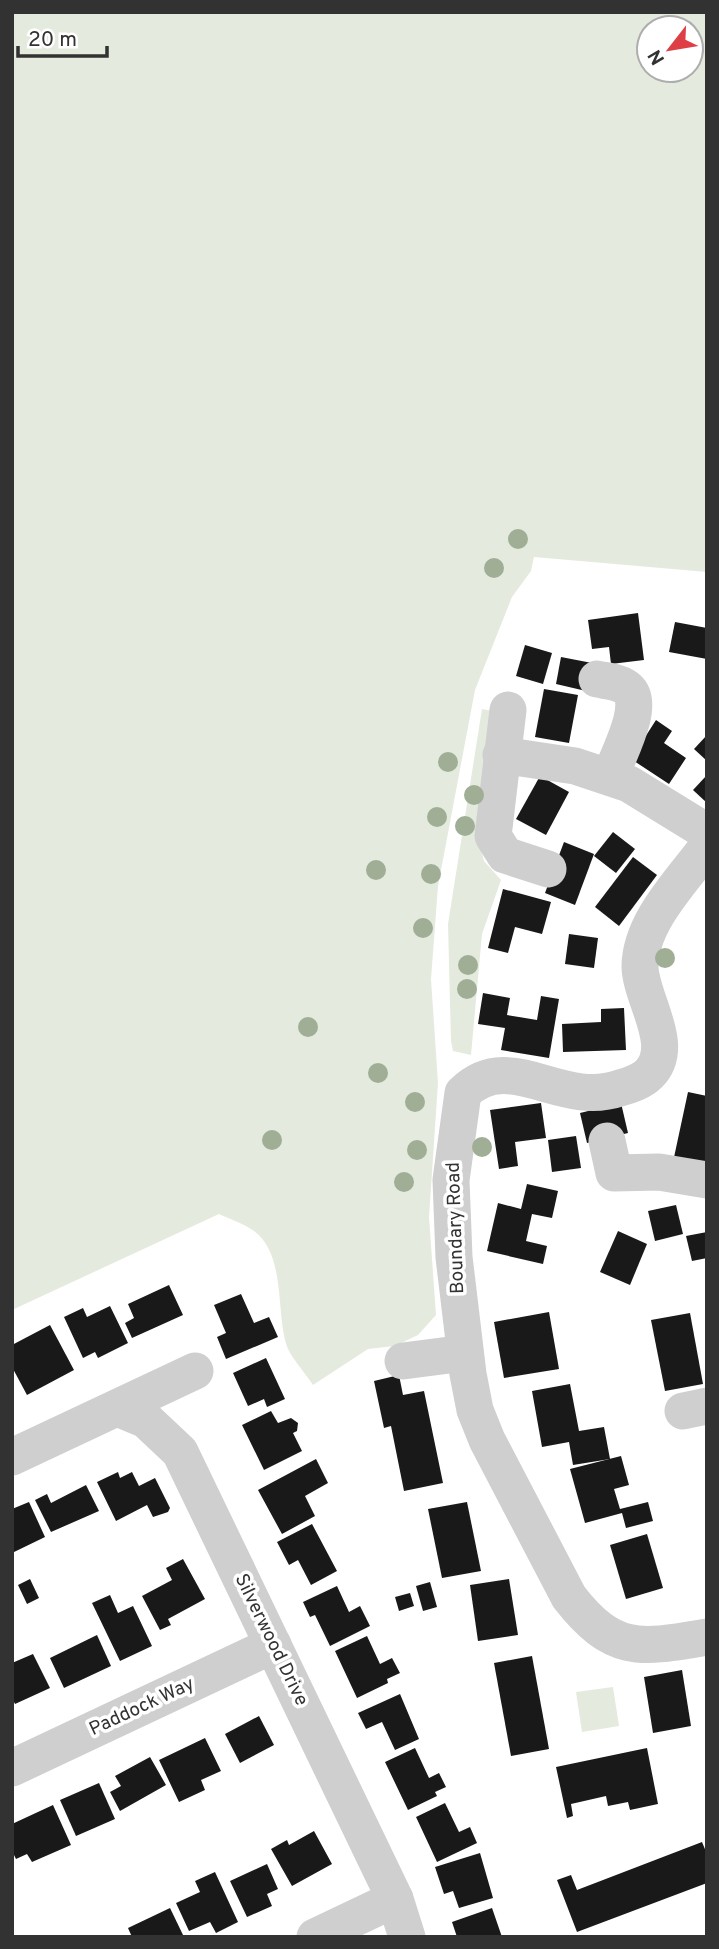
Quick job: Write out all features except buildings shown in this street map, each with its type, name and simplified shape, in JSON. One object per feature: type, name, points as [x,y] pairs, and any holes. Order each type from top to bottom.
[{"type":"street","points":[[597,679],[626,686],[635,696],[636,711],[610,777]]},
{"type":"street","points":[[508,710],[493,836],[505,855],[548,869]]},
{"type":"street","points":[[501,755],[576,766],[629,784],[707,832]]},
{"type":"street","name":"Boundary Road","points":[[707,847],[658,914],[644,940],[640,967],[644,994],[659,1040],[657,1063],[648,1075],[634,1084],[590,1095],[520,1076],[488,1075],[463,1093],[451,1180],[454,1257],[465,1353],[475,1410],[487,1440],[569,1597],[587,1620],[610,1636],[650,1646],[707,1637]]},
{"type":"street","points":[[607,1141],[614,1173],[659,1172],[707,1180]]},
{"type":"street","points":[[402,1362],[465,1353]]},
{"type":"street","points":[[12,1457],[195,1371]]},
{"type":"street","name":"Silverwood Drive","points":[[117,1408],[146,1420],[180,1452],[395,1899],[407,1937]]},
{"type":"street","name":"Paddock Way","points":[[12,1768],[273,1645]]},
{"type":"street","points":[[316,1937],[395,1899]]},
{"type":"shaded area","points":[[12,12],[707,12],[707,572],[534,557],[531,571],[512,597],[475,690],[438,886],[431,979],[438,1083],[429,1217],[436,1315],[418,1335],[395,1346],[368,1349],[313,1385],[288,1349],[276,1270],[264,1242],[250,1228],[219,1214],[12,1310]]},
{"type":"shaded area","points":[[482,709],[497,712],[481,849],[484,861],[501,880],[482,934],[471,1055],[453,1051],[451,1041],[448,924]]},
{"type":"shaded area","points":[[613,1687],[619,1726],[582,1732],[576,1692]]}]
